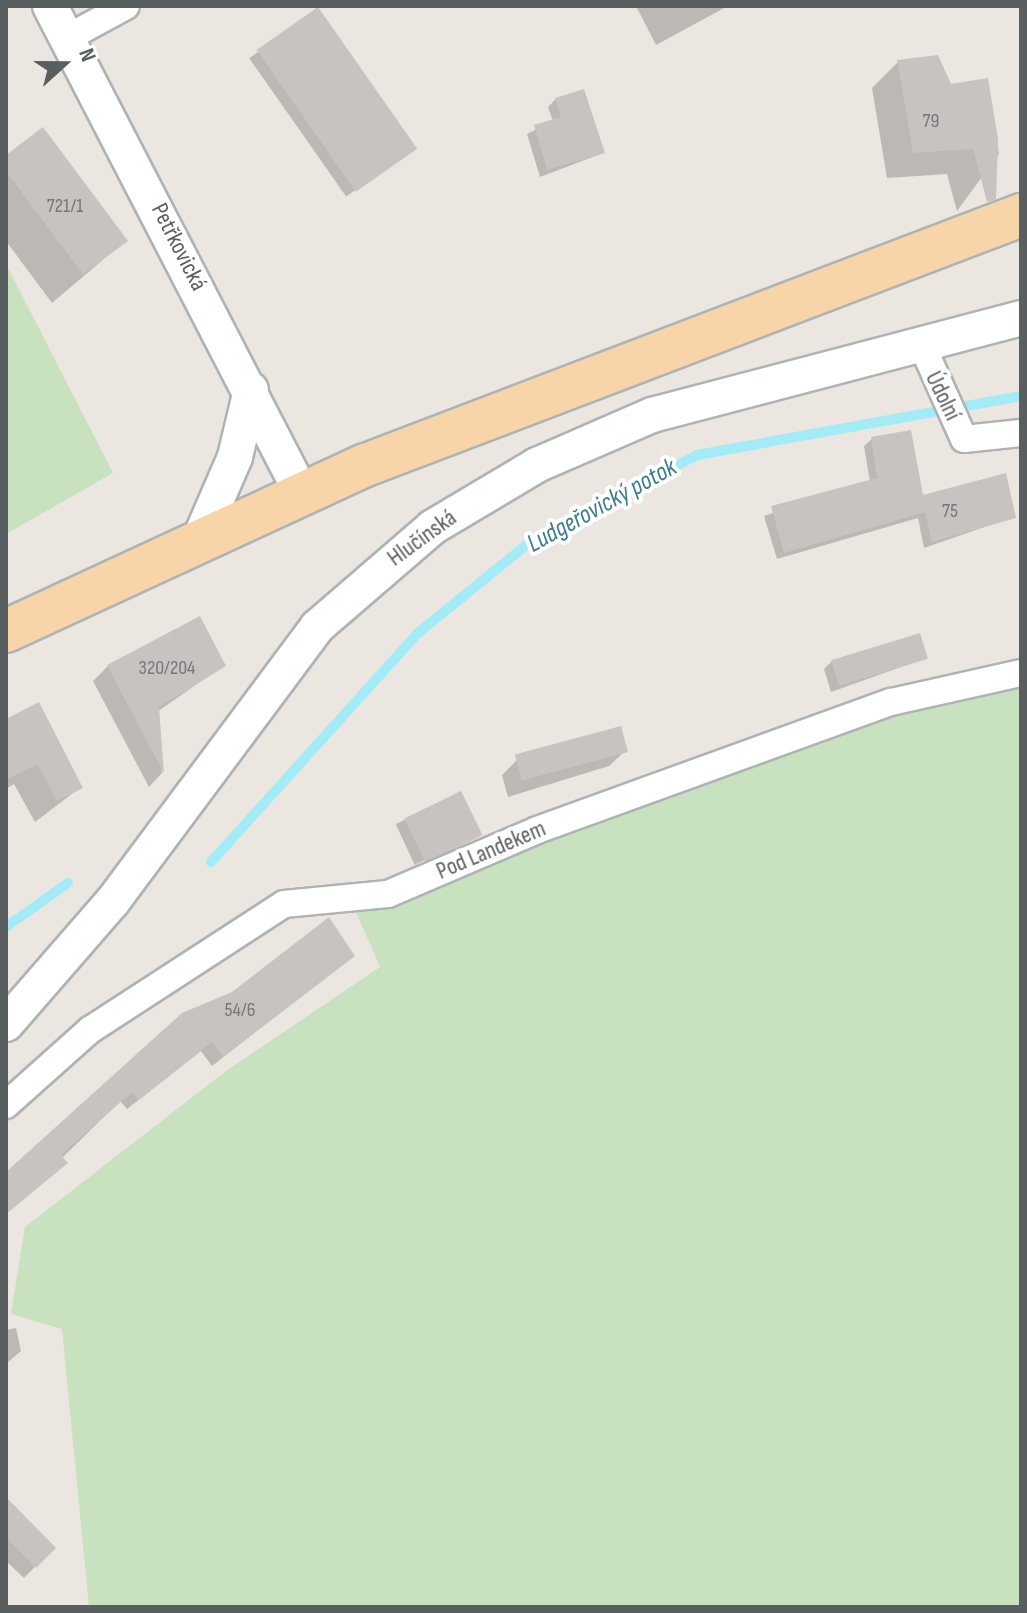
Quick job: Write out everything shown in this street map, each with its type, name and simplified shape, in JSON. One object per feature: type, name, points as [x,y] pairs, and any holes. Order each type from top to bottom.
[{"type":"main road","points":[[6,631],[301,492],[1021,215]]},
{"type":"street","name":"Petřkovická","points":[[50,6],[301,492]]},
{"type":"street","points":[[67,38],[126,6]]},
{"type":"street","name":"Hlučínská","points":[[6,1024],[113,901],[317,627],[433,527],[537,465],[631,423],[1021,318]]},
{"type":"street","name":"Údolní","points":[[921,343],[938,389],[964,439],[1021,433]]},
{"type":"street","points":[[200,538],[235,457],[251,390]]},
{"type":"street","name":"Pod Landekem","points":[[6,1105],[90,1030],[284,904],[388,894],[537,830],[891,702],[1021,673]]},
{"type":"green space","points":[[6,264],[113,473],[6,534]]},
{"type":"green space","points":[[1021,686],[1021,1607],[89,1607],[62,1329],[11,1314],[25,1227],[226,1071],[380,967],[354,907],[896,712]]},
{"type":"building","points":[[318,7],[417,149],[356,192],[257,50]]},
{"type":"building","points":[[938,55],[951,84],[988,78],[998,139],[996,199],[987,202],[973,149],[913,153],[897,60]]},
{"type":"building","points":[[584,89],[605,153],[547,170],[534,125],[561,117],[555,98]]},
{"type":"building","points":[[43,127],[128,241],[83,274],[6,171],[6,155]]},
{"type":"building","points":[[911,430],[923,495],[1006,473],[1016,518],[932,542],[925,512],[784,553],[771,506],[877,478],[871,437]]},
{"type":"building","points":[[200,616],[226,666],[159,707],[164,774],[107,665]]},
{"type":"building","points":[[920,633],[928,659],[839,686],[831,660]]},
{"type":"building","points":[[39,702],[83,788],[57,801],[37,764],[6,780],[6,719]]},
{"type":"building","points":[[621,726],[628,752],[522,781],[515,754]]},
{"type":"building","points":[[461,791],[482,835],[426,863],[404,819]]},
{"type":"building","points":[[329,917],[355,956],[223,1057],[212,1042],[139,1100],[132,1092],[61,1155],[68,1163],[6,1214],[6,1172],[182,1013],[232,992]]},
{"type":"building","points":[[6,1497],[56,1548],[36,1568],[6,1537]]},
{"type":"waterway","name":"Ludgeřovický potok","points":[[211,862],[418,633],[535,538],[697,455],[1021,396]]},
{"type":"waterway","name":"Ludgeřovický potok","points":[[6,927],[68,883]]}]
